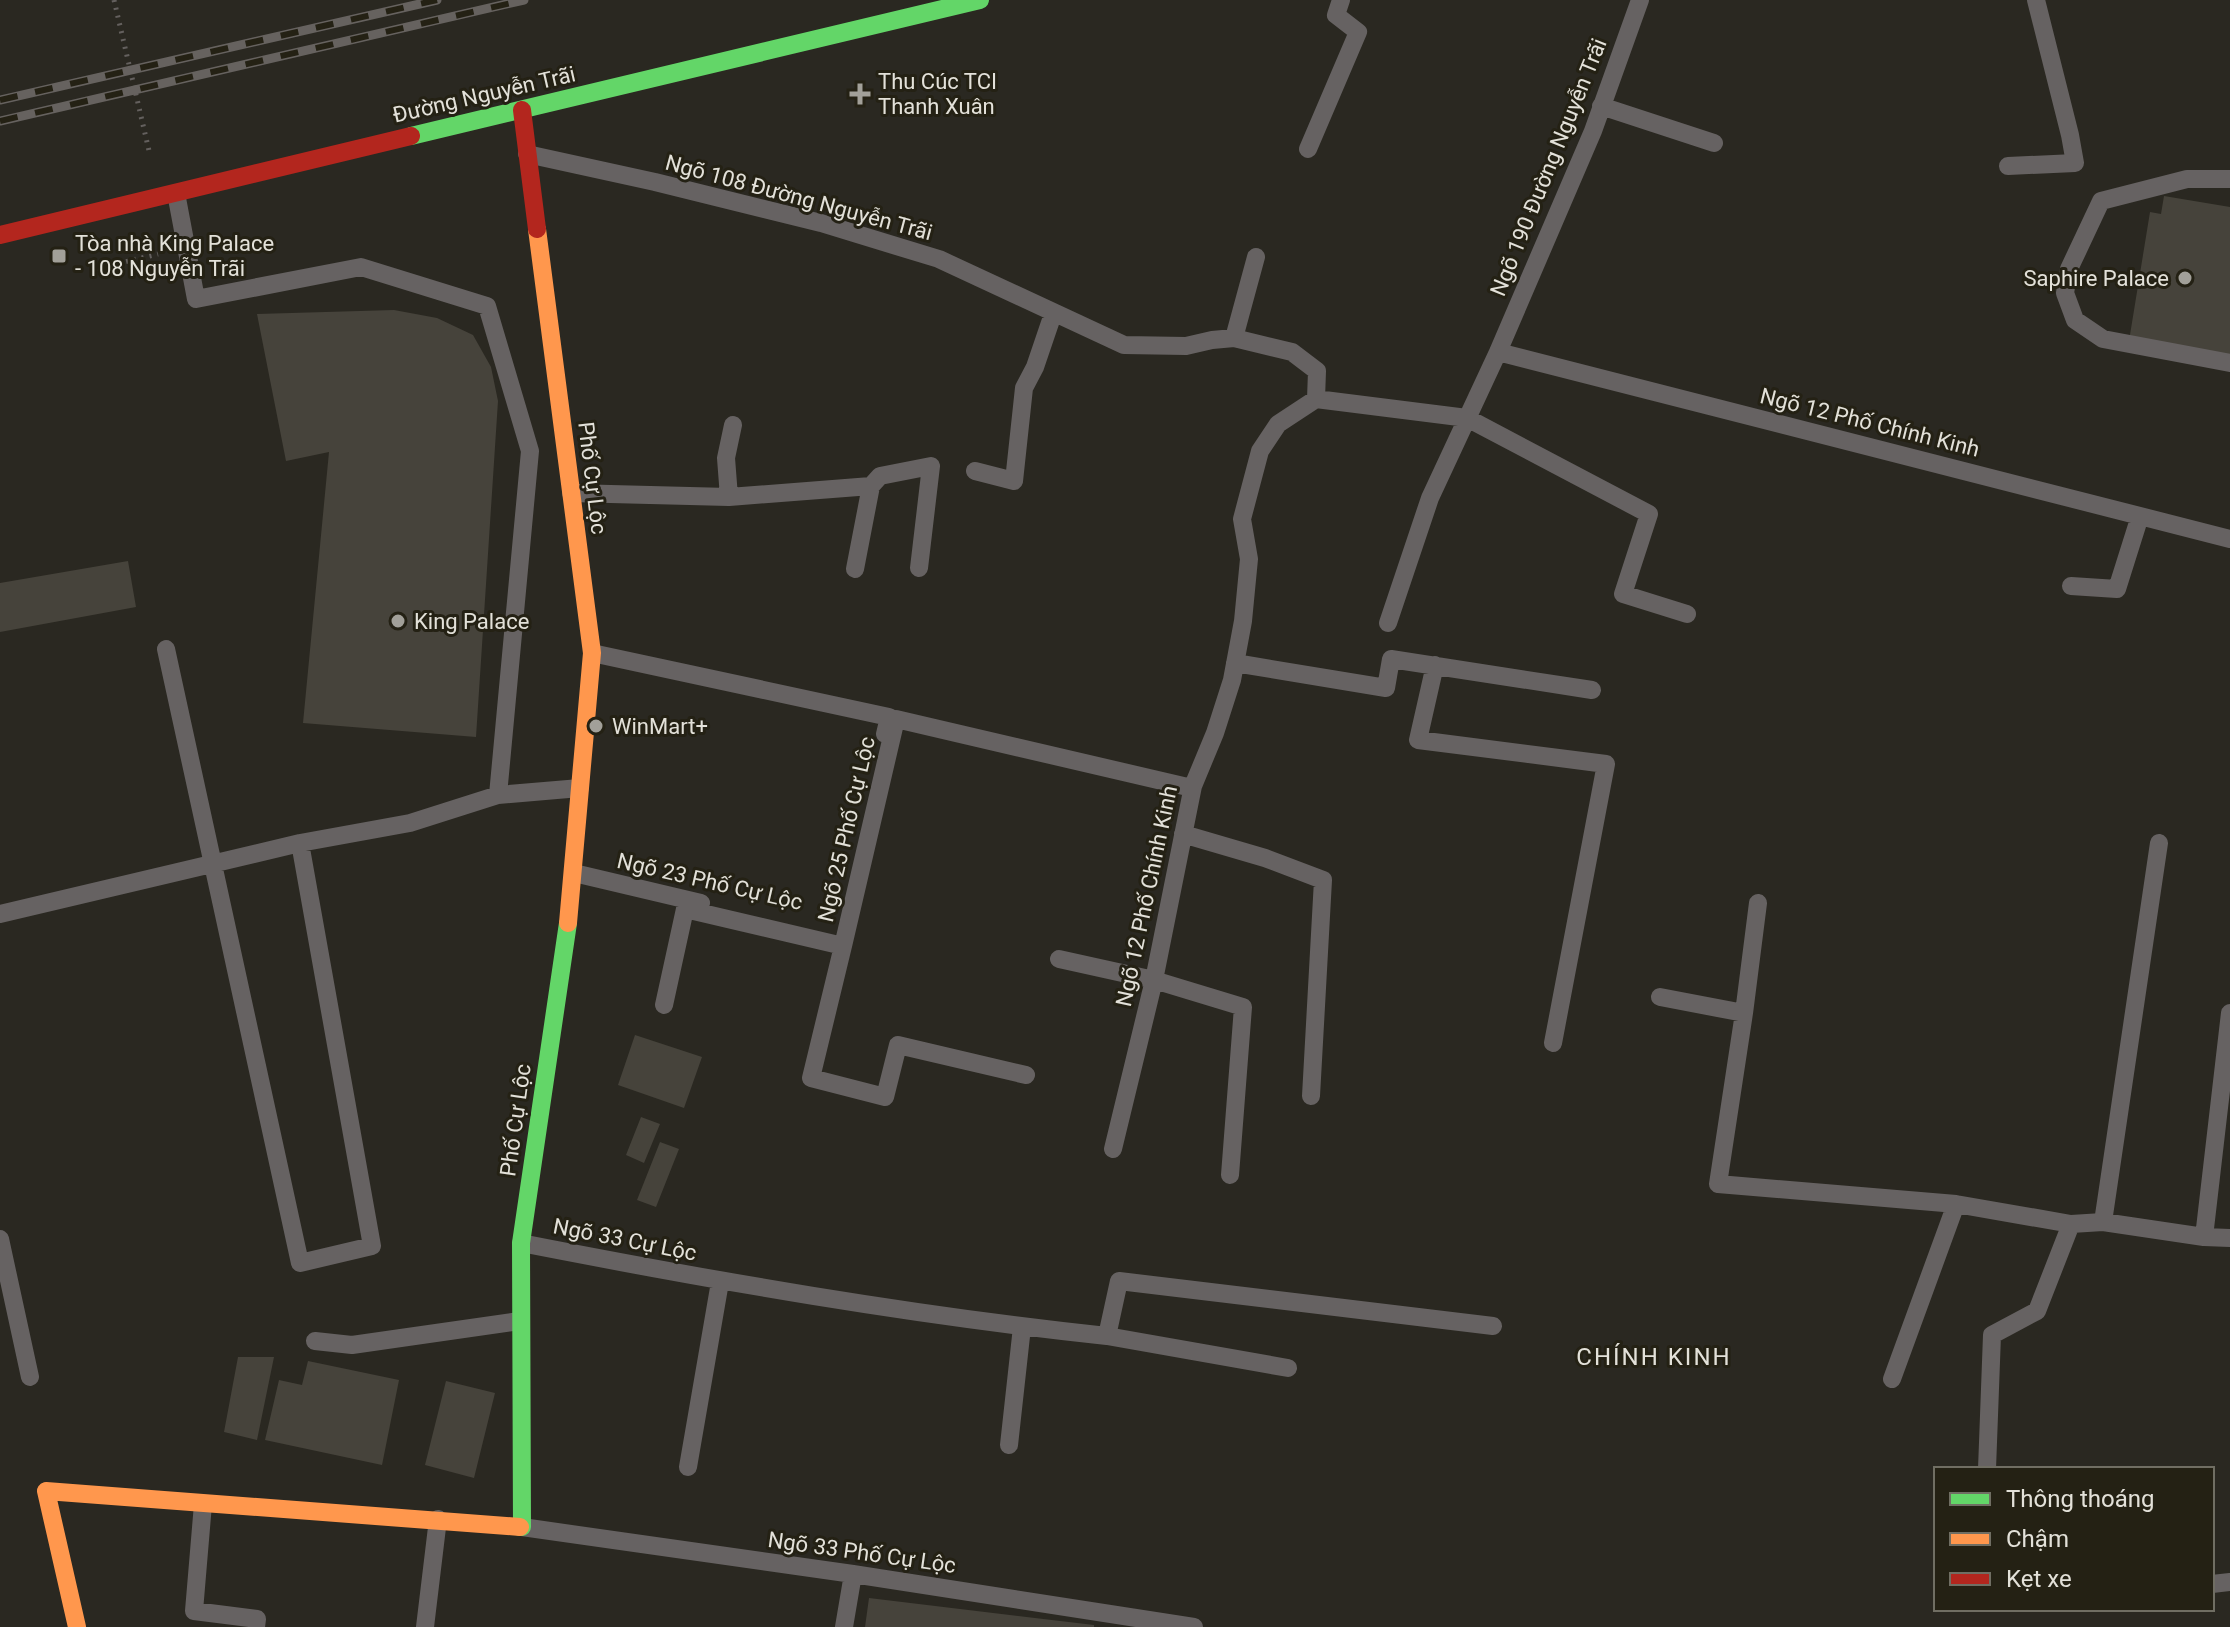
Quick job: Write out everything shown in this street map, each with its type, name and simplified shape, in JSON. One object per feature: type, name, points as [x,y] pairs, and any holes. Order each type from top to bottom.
[{"type":"street","points":[[891,0],[895,20]]},
{"type":"street","name":"Đường Nguyễn Trãi","points":[[0,235],[980,0]]},
{"type":"street","name":"Phố Cự Lộc","points":[[522,110],[592,653],[571,906],[521,1243],[522,1527]]},
{"type":"street","points":[[77,1627],[46,1491],[522,1527]]},
{"type":"lane","points":[[1308,149],[1358,32],[1336,15],[1341,0]]},
{"type":"lane","name":"Ngõ 190 Đường Nguyễn Trãi","points":[[1388,623],[1430,498],[1498,352],[1601,106],[1640,0]]},
{"type":"lane","points":[[2008,166],[2075,163],[2036,0]]},
{"type":"lane","points":[[1601,106],[1714,143]]},
{"type":"lane","name":"Ngõ 108 Đường Nguyễn Trãi","points":[[527,154],[821,223],[939,259],[1124,345],[1186,346],[1234,338]]},
{"type":"lane","points":[[2230,179],[2187,179],[2101,201],[2069,269],[2065,293],[2075,320],[2103,339],[2230,363]]},
{"type":"lane","points":[[176,193],[196,299],[361,267],[487,306],[530,451],[498,795]]},
{"type":"lane","points":[[1256,257],[1234,338],[1292,352],[1317,371],[1316,399],[1467,418],[1649,514],[1623,594],[1687,614]]},
{"type":"lane","points":[[975,471],[1014,481],[1024,388],[1035,367],[1053,314]]},
{"type":"lane","name":"Ngõ 12 Phố Chính Kinh","points":[[1498,352],[2230,539]]},
{"type":"lane","name":"Ngõ 12 Phố Chính Kinh","points":[[1113,1149],[1154,980],[1192,788],[1215,733],[1235,663],[1249,559],[1242,519],[1260,451],[1278,424],[1316,399]]},
{"type":"lane","points":[[729,497],[726,458],[733,425]]},
{"type":"lane","points":[[855,569],[871,486],[880,476],[931,466],[919,568]]},
{"type":"lane","points":[[571,493],[729,497],[871,486]]},
{"type":"lane","points":[[2071,586],[2117,589],[2140,516]]},
{"type":"lane","points":[[166,649],[300,1263],[372,1246],[300,843]]},
{"type":"lane","points":[[592,653],[889,717],[811,1078],[885,1097],[898,1045],[1026,1075]]},
{"type":"lane","points":[[1235,663],[1386,688],[1391,659],[1592,690]]},
{"type":"lane","points":[[1435,665],[1418,740],[1606,764],[1553,1043]]},
{"type":"lane","name":"Ngõ 25 Phố Cự Lộc","points":[[664,1005],[685,909],[840,940],[896,719],[1192,788]]},
{"type":"lane","points":[[0,914],[300,843],[410,823],[498,795],[580,788]]},
{"type":"lane","points":[[1183,834],[1265,858],[1323,880],[1311,1096]]},
{"type":"lane","points":[[2103,1222],[2159,843]]},
{"type":"lane","name":"Ngõ 23 Phố Cự Lộc","points":[[573,873],[840,940]]},
{"type":"lane","points":[[1758,903],[1718,1184],[1956,1204],[2071,1224],[2103,1222],[2230,1238]]},
{"type":"lane","points":[[1059,959],[1154,980],[1243,1007],[1230,1175]]},
{"type":"lane","points":[[1660,997],[1744,1013]]},
{"type":"lane","points":[[2204,1237],[2230,1013]]},
{"type":"lane","points":[[1892,1379],[1956,1204]]},
{"type":"lane","points":[[1987,1467],[1992,1335],[2037,1311],[2071,1224]]},
{"type":"lane","points":[[0,1239],[30,1377]]},
{"type":"lane","name":"Ngõ 33 Cự Lộc","points":[[521,1243],[720,1282]]},
{"type":"lane","points":[[1107,1336],[1119,1281],[1493,1326]]},
{"type":"lane","points":[[688,1467],[720,1282],[1022,1327],[1107,1336],[1288,1368]]},
{"type":"lane","points":[[315,1341],[352,1345],[520,1321]]},
{"type":"lane","points":[[1009,1445],[1022,1327]]},
{"type":"lane","points":[[203,1504],[194,1611],[257,1619],[256,1627]]},
{"type":"lane","points":[[425,1627],[438,1519]]},
{"type":"lane","name":"Ngõ 33 Phố Cự Lộc","points":[[522,1527],[1194,1627]]},
{"type":"lane","points":[[844,1627],[853,1574]]},
{"type":"path","points":[[114,0],[152,162]]},
{"type":"path","points":[[95,269],[172,251]]},
{"type":"building","name":"Saphire Palace","points":[[2164,196],[2230,207],[2230,358],[2129,341],[2150,212],[2161,214]]},
{"type":"building","name":"King Palace","points":[[394,310],[437,318],[473,335],[491,367],[498,401],[476,737],[303,723],[329,452],[286,461],[257,314]]},
{"type":"building","points":[[128,561],[136,607],[0,632],[0,583]]},
{"type":"building","points":[[635,1035],[702,1057],[684,1108],[618,1085]]},
{"type":"building","points":[[641,1117],[660,1124],[644,1163],[626,1155]]},
{"type":"building","points":[[660,1142],[679,1149],[656,1207],[637,1200]]},
{"type":"building","points":[[238,1357],[274,1357],[257,1440],[224,1432]]},
{"type":"building","points":[[308,1361],[399,1380],[382,1465],[265,1440],[279,1380],[302,1385]]},
{"type":"building","points":[[446,1381],[495,1393],[474,1478],[425,1465]]},
{"type":"building","points":[[869,1598],[1094,1625],[1094,1627],[865,1627]]},
{"type":"railway","points":[[0,100],[437,0]]},
{"type":"railway","points":[[0,121],[524,0]]},
{"type":"traffic: fast","points":[[411,136],[980,0]]},
{"type":"traffic: fast","points":[[520,1527],[521,1243],[568,923]]},
{"type":"traffic: slow","points":[[537,229],[592,653],[568,923]]},
{"type":"traffic: slow","points":[[77,1627],[46,1491],[520,1527]]},
{"type":"traffic: jam","points":[[522,110],[537,229]]},
{"type":"traffic: jam","points":[[0,235],[411,136]]},
{"type":"place","name":"Thu Cúc TCI Thanh Xuân","points":[[860,94]]},
{"type":"place","name":"Tòa nhà King Palace - 108 Nguyễn Trãi","points":[[59,256]]},
{"type":"place","name":"Saphire Palace","points":[[2185,278]]},
{"type":"place","name":"King Palace","points":[[398,621]]},
{"type":"place","name":"WinMart+","points":[[596,726]]},
{"type":"district","name":"CHÍNH KINH","points":[[1654,1357]]}]
